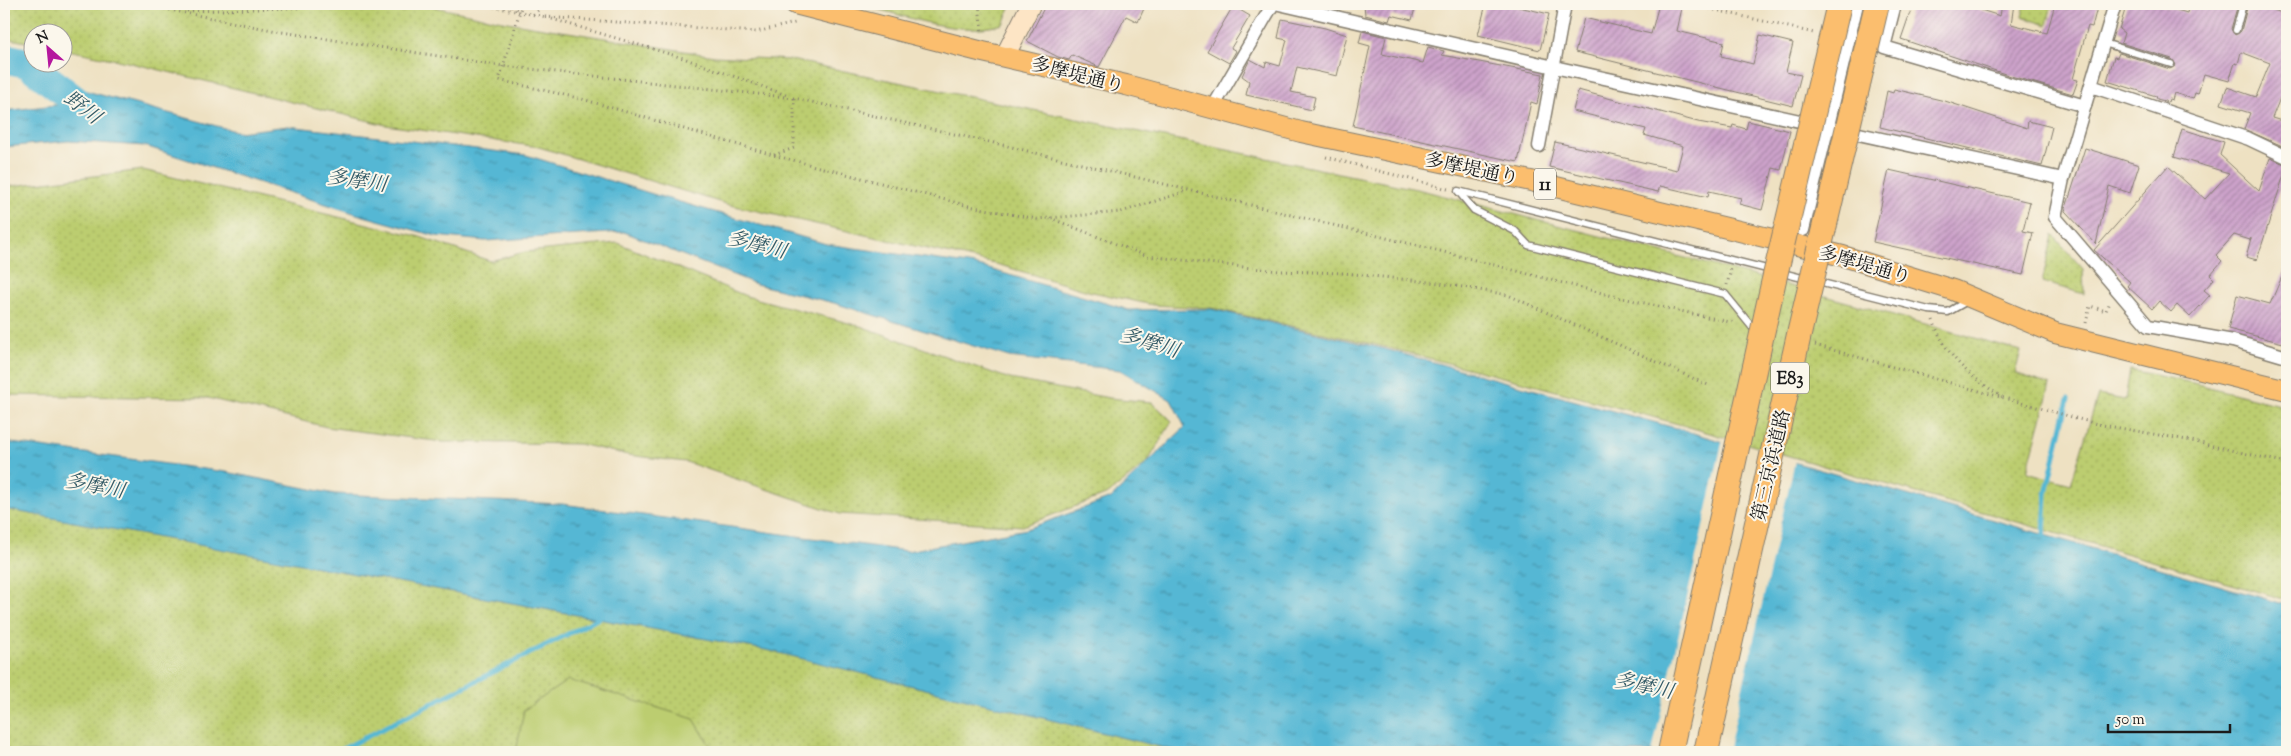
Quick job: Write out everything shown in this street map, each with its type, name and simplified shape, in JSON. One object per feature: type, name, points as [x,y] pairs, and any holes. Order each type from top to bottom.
[{"type":"highway","name":"第三京浜道路","points":[[1670,752],[1773,284],[1839,4]]},
{"type":"highway","name":"第三京浜道路","points":[[1706,752],[1800,330],[1878,4]]},
{"type":"main road","name":"多摩堤通り","points":[[798,12],[1006,56],[1301,132],[1531,181],[1800,246],[1927,281],[2055,333],[2287,390]]},
{"type":"street","points":[[1006,56],[1031,4]]},
{"type":"street","points":[[1212,109],[1273,4]]},
{"type":"street","points":[[1279,4],[1554,67],[2063,179]]},
{"type":"street","points":[[1539,146],[1565,4]]},
{"type":"street","points":[[1803,230],[1857,4]]},
{"type":"street","points":[[1895,4],[1884,47],[2085,106]]},
{"type":"street","points":[[2114,4],[2063,179],[2055,217],[2148,326],[2233,341],[2283,355]]},
{"type":"street","points":[[2091,86],[2250,139],[2287,157]]},
{"type":"lane","points":[[2236,30],[2243,4]]},
{"type":"lane","points":[[2104,43],[2171,64]]},
{"type":"lane","points":[[1752,328],[1725,294],[1528,245],[1515,231],[1474,210],[1458,192],[1929,310],[1948,312],[1972,299]]},
{"type":"path","points":[[140,4],[282,32],[504,66],[794,98],[993,143],[1752,328]]},
{"type":"path","points":[[181,11],[481,4],[545,17],[683,58],[794,98]]},
{"type":"path","points":[[507,4],[519,12]]},
{"type":"path","points":[[522,4],[499,80],[582,99],[773,155],[969,206],[1037,219],[1121,212],[1188,191]]},
{"type":"path","points":[[533,14],[547,4]]},
{"type":"path","points":[[979,4],[983,52]]},
{"type":"path","points":[[1690,4],[1848,41]]},
{"type":"path","points":[[545,17],[756,32],[798,12]]},
{"type":"path","points":[[773,155],[794,148],[794,98]]},
{"type":"path","points":[[1049,218],[1147,256],[1279,271],[1344,273],[1439,283],[1508,295],[1708,385]]},
{"type":"path","points":[[1725,294],[1734,261]]},
{"type":"path","points":[[2090,306],[2106,311],[2114,286]]},
{"type":"path","points":[[1929,310],[1941,342],[1971,376],[2005,400]]},
{"type":"path","points":[[1807,343],[2096,424],[2187,440],[2287,463]]},
{"type":"green space","points":[[4,4],[420,4],[507,22],[714,56],[791,60],[1421,190],[1751,275],[2021,351],[2015,373],[2050,385],[2027,472],[2071,484],[2098,395],[2125,400],[2130,370],[2193,383],[2287,407],[2287,600],[1682,425],[1381,346],[1211,308],[1153,305],[1088,291],[1000,265],[726,204],[539,147],[386,125],[127,62],[72,51],[72,22],[22,22],[22,41],[4,38]]},
{"type":"green space","points":[[860,4],[1012,4],[1003,24],[986,28],[968,28],[949,27],[912,19]]},
{"type":"green space","points":[[2025,4],[2052,4],[2047,25],[2022,17]]},
{"type":"green space","points":[[143,170],[417,236],[490,261],[525,252],[618,243],[746,296],[860,326],[1010,379],[1109,398],[1152,402],[1172,421],[1147,463],[1108,494],[1023,526],[840,514],[686,462],[628,455],[579,444],[443,442],[327,427],[208,398],[4,395],[4,187]]},
{"type":"green space","points":[[2053,235],[2083,269],[2084,294],[2042,282]]},
{"type":"green space","points":[[4,508],[770,649],[1184,752],[4,752]]},
{"type":"green space","points":[[568,680],[694,719],[714,752],[516,752],[524,710]]},
{"type":"water","name":"多摩川","points":[[75,88],[239,132],[288,126],[526,155],[826,244],[975,265],[1129,310],[1211,309],[1381,348],[1679,429],[2287,605],[2287,752],[1181,752],[771,651],[4,509],[4,442],[226,472],[335,494],[562,504],[907,551],[1027,529],[1111,498],[1185,427],[1171,400],[1120,370],[1009,357],[834,303],[756,284],[624,232],[485,241],[436,236],[360,215],[145,146],[68,141],[4,147],[4,111],[64,104]]},
{"type":"pier","points":[[1723,439],[1795,461],[1728,752],[1652,752]]},
{"type":"building","points":[[1046,4],[1146,4],[1138,22],[1126,16],[1099,67],[1072,55],[1069,60],[1058,57],[1027,41]]},
{"type":"building","points":[[1364,4],[1416,4],[1412,20],[1391,15],[1389,21],[1365,15]]},
{"type":"building","points":[[1486,4],[1506,4],[1549,14],[1540,50],[1478,35]]},
{"type":"building","points":[[1659,4],[1682,8],[1677,31],[1724,42],[1721,56],[1753,64],[1760,35],[1793,43],[1786,72],[1801,75],[1793,106],[1575,52],[1584,18],[1651,34]]},
{"type":"building","points":[[1913,4],[1969,4],[1968,6],[2000,16],[2002,4],[2014,4],[2011,24],[2047,33],[2055,4],[2098,4],[2092,27],[2088,26],[2073,79],[2078,80],[2073,94],[2011,76],[1901,39]]},
{"type":"building","points":[[2127,4],[2157,4],[2187,13],[2189,4],[2238,4],[2231,29],[2235,35],[2241,31],[2248,4],[2269,4],[2268,8],[2287,15],[2287,81],[2272,118],[2282,121],[2285,113],[2287,113],[2287,148],[2244,129],[2250,113],[2221,104],[2227,87],[2256,97],[2270,63],[2241,52],[2238,64],[2235,63],[2229,81],[2204,74],[2198,94],[2195,93],[2193,99],[2174,93],[2172,100],[2169,99],[2168,102],[2157,99],[2156,96],[2107,81],[2114,57],[2117,58],[2119,53],[2170,69],[2176,65],[2172,59],[2121,43],[2124,33],[2119,29]]},
{"type":"building","points":[[1233,6],[1250,16],[1231,48],[1236,51],[1229,63],[1207,51]]},
{"type":"building","points":[[1282,19],[1325,28],[1347,35],[1337,76],[1297,67],[1291,92],[1315,97],[1312,110],[1246,95],[1249,81],[1242,76],[1250,59],[1265,67],[1266,62],[1280,66],[1287,40],[1278,38]]},
{"type":"building","points":[[1362,31],[1386,37],[1382,54],[1423,63],[1428,47],[1444,51],[1442,55],[1543,74],[1537,104],[1531,102],[1518,162],[1353,126],[1370,46],[1359,43]]},
{"type":"building","points":[[1894,89],[1945,101],[2027,128],[2028,121],[2052,127],[2042,166],[1880,127],[1887,91],[1893,93]]},
{"type":"building","points":[[1578,90],[1698,122],[1732,128],[1733,125],[1746,129],[1748,121],[1790,131],[1781,170],[1773,168],[1762,210],[1739,204],[1741,198],[1709,191],[1708,197],[1660,186],[1658,192],[1549,167],[1555,142],[1677,170],[1683,146],[1644,135],[1646,129],[1573,111]]},
{"type":"building","points":[[2182,129],[2224,142],[2220,155],[2259,191],[2270,158],[2287,165],[2257,260],[2246,257],[2251,238],[2250,240],[2234,235],[2216,255],[2222,261],[2210,275],[2214,279],[2204,290],[2210,295],[2190,317],[2177,305],[2171,312],[2159,301],[2152,309],[2127,286],[2130,282],[2094,250],[2168,166],[2205,199],[2229,173],[2174,157]]},
{"type":"building","points":[[2085,148],[2139,165],[2130,193],[2109,186],[2096,244],[2065,211]]},
{"type":"building","points":[[1889,170],[2030,202],[2023,231],[2033,233],[2023,275],[1873,242]]},
{"type":"building","points":[[2287,265],[2287,344],[2228,329],[2237,295],[2270,304]]},
{"type":"waterway","name":"野川","points":[[4,58],[27,63],[103,122]]},
{"type":"waterway","points":[[2044,535],[2046,494],[2068,399]]},
{"type":"waterway","points":[[337,752],[601,617]]}]
